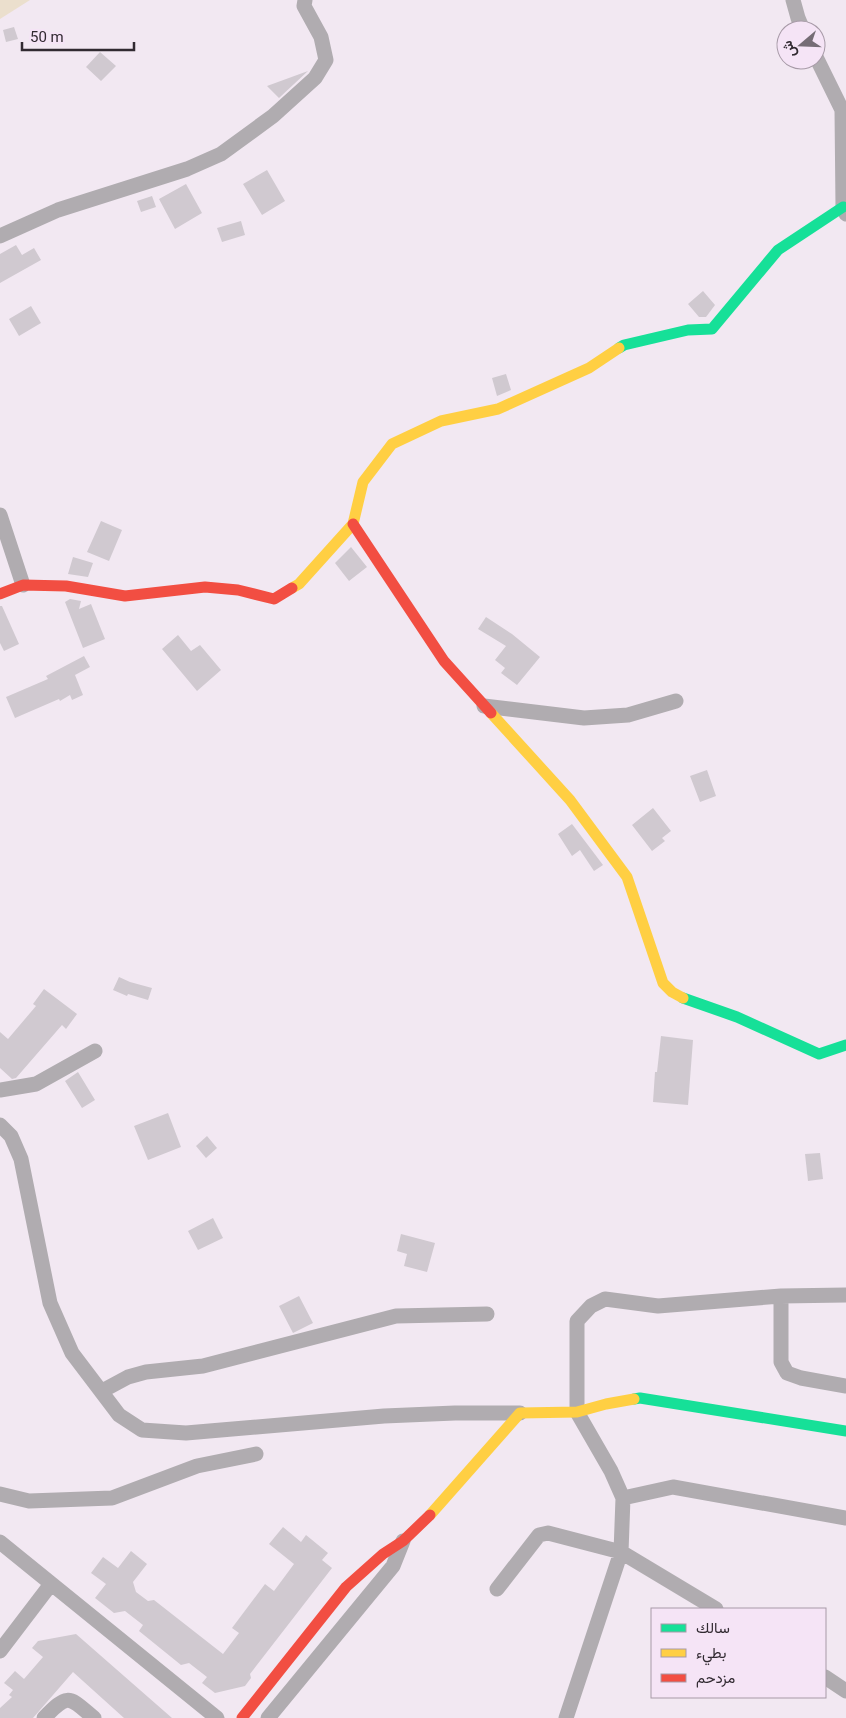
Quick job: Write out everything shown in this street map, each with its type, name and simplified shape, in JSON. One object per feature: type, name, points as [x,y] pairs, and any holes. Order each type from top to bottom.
[{"type":"street","points":[[0,236],[58,210],[196,165],[221,154],[274,116],[315,78],[326,60],[322,37],[304,6],[305,0]]},
{"type":"street","points":[[793,0],[799,20]]},
{"type":"street","points":[[0,594],[23,584],[66,586],[125,596],[205,587],[238,590],[274,599],[299,584],[353,524],[362,482],[392,444],[441,421],[498,409],[589,368],[624,345],[688,330],[712,330],[778,250],[845,210],[842,110],[822,70]]},
{"type":"street","points":[[0,515],[23,584]]},
{"type":"street","points":[[353,524],[444,661],[570,800],[627,877],[663,983],[672,992],[685,999],[737,1017],[819,1054],[846,1045]]},
{"type":"street","points":[[484,706],[584,718],[628,715],[676,701]]},
{"type":"street","points":[[0,1090],[36,1084],[95,1051]]},
{"type":"street","points":[[0,1125],[11,1136],[21,1159],[50,1303],[72,1354],[119,1414],[142,1430],[186,1433],[384,1416],[455,1413],[520,1414],[577,1412],[606,1404],[640,1398],[846,1431]]},
{"type":"street","points":[[566,1718],[621,1552],[623,1498],[611,1471],[577,1412],[577,1321],[591,1306],[605,1299],[658,1306],[781,1296],[846,1295]]},
{"type":"street","points":[[781,1296],[781,1362],[787,1373],[802,1378],[846,1386]]},
{"type":"street","points":[[102,1390],[128,1377],[146,1372],[203,1366],[396,1316],[487,1314]]},
{"type":"street","points":[[242,1718],[346,1587],[383,1554],[404,1541],[520,1414]]},
{"type":"street","points":[[0,1494],[29,1501],[112,1498],[197,1466],[256,1454]]},
{"type":"street","points":[[623,1498],[672,1486],[846,1518]]},
{"type":"street","points":[[497,1589],[539,1535],[548,1533],[621,1552],[714,1608]]},
{"type":"street","points":[[268,1718],[393,1566],[404,1541]]},
{"type":"street","points":[[0,1542],[217,1718]]},
{"type":"street","points":[[0,1651],[51,1584]]},
{"type":"street","points":[[826,1678],[846,1691]]},
{"type":"street","points":[[44,1718],[58,1703],[66,1700],[73,1701],[94,1718]]},
{"type":"shaded area","points":[[0,0],[30,0],[0,19]]},
{"type":"building","points":[[14,27],[18,39],[6,42],[3,30]]},
{"type":"building","points":[[100,52],[116,66],[101,81],[86,67]]},
{"type":"building","points":[[308,71],[279,98],[267,86]]},
{"type":"building","points":[[267,170],[285,201],[262,215],[243,184]]},
{"type":"building","points":[[186,184],[202,213],[175,229],[159,199]]},
{"type":"building","points":[[152,196],[156,207],[141,212],[137,201]]},
{"type":"building","points":[[241,221],[245,235],[222,242],[217,228]]},
{"type":"building","points":[[16,245],[22,255],[34,248],[41,260],[0,283],[0,254]]},
{"type":"building","points":[[703,291],[715,305],[706,317],[699,317],[688,304]]},
{"type":"building","points":[[31,306],[41,323],[19,336],[9,319]]},
{"type":"building","points":[[506,374],[511,390],[497,396],[492,378]]},
{"type":"building","points":[[101,521],[122,530],[109,561],[87,552]]},
{"type":"building","points":[[351,547],[367,567],[349,581],[335,563]]},
{"type":"building","points":[[73,557],[93,563],[88,577],[68,574]]},
{"type":"building","points":[[70,599],[81,601],[79,609],[91,604],[105,639],[83,648],[65,602]]},
{"type":"building","points":[[0,606],[2,606],[19,644],[4,651],[0,643]]},
{"type":"building","points":[[486,617],[512,634],[540,657],[517,685],[501,673],[505,668],[495,660],[506,646],[478,629]]},
{"type":"building","points":[[178,635],[191,651],[200,645],[221,670],[197,691],[162,649]]},
{"type":"building","points":[[84,656],[90,667],[75,675],[83,695],[72,700],[70,695],[60,701],[59,699],[15,718],[6,697],[48,679],[46,676]]},
{"type":"building","points":[[707,770],[716,796],[700,802],[690,776]]},
{"type":"building","points":[[653,808],[671,831],[662,838],[665,841],[652,851],[632,825]]},
{"type":"building","points":[[572,824],[603,865],[594,871],[580,850],[572,856],[558,834]]},
{"type":"building","points":[[119,977],[152,988],[148,1000],[128,994],[127,996],[113,990]]},
{"type":"building","points":[[44,989],[77,1014],[66,1029],[62,1025],[16,1078],[12,1079],[0,1068],[0,1032],[8,1039],[36,1006],[33,1004]]},
{"type":"building","points":[[661,1036],[693,1040],[688,1105],[653,1102],[655,1072],[657,1072]]},
{"type":"building","points":[[78,1072],[95,1100],[82,1108],[65,1081]]},
{"type":"building","points":[[168,1113],[181,1147],[148,1160],[134,1126]]},
{"type":"building","points":[[207,1136],[217,1148],[206,1158],[196,1146]]},
{"type":"building","points":[[820,1153],[823,1179],[808,1181],[805,1154]]},
{"type":"building","points":[[213,1218],[223,1238],[198,1250],[188,1231]]},
{"type":"building","points":[[401,1234],[435,1243],[427,1272],[404,1266],[407,1254],[397,1251]]},
{"type":"building","points":[[299,1296],[313,1323],[293,1333],[279,1306]]},
{"type":"building","points":[[283,1527],[301,1542],[306,1535],[328,1553],[322,1560],[332,1568],[250,1674],[251,1678],[245,1686],[215,1693],[202,1683],[207,1677],[189,1663],[181,1665],[139,1631],[143,1625],[125,1611],[114,1613],[95,1598],[106,1584],[91,1573],[103,1557],[118,1568],[131,1551],[147,1564],[133,1582],[136,1592],[148,1601],[154,1600],[223,1654],[239,1633],[232,1628],[265,1584],[274,1591],[294,1564],[269,1544]]},
{"type":"building","points":[[76,1634],[172,1718],[124,1718],[73,1672],[33,1718],[0,1718],[0,1708],[12,1697],[9,1695],[13,1690],[4,1683],[15,1671],[24,1679],[43,1657],[32,1648],[38,1641]]},
{"type":"traffic: fast","points":[[619,348],[624,345],[688,330],[712,329],[778,250],[843,207]]},
{"type":"traffic: fast","points":[[683,998],[737,1017],[819,1054],[846,1045]]},
{"type":"traffic: fast","points":[[634,1399],[640,1398],[846,1431]]},
{"type":"traffic: slow","points":[[292,588],[299,584],[353,524],[363,482],[392,444],[441,421],[498,409],[589,368],[619,348]]},
{"type":"traffic: slow","points":[[491,713],[570,800],[627,877],[663,983],[672,992],[683,998]]},
{"type":"traffic: slow","points":[[430,1515],[520,1413],[577,1412],[634,1399]]},
{"type":"traffic: jam","points":[[353,524],[444,661],[491,713]]},
{"type":"traffic: jam","points":[[0,594],[23,585],[66,586],[125,596],[205,587],[238,590],[274,599],[292,588]]},
{"type":"traffic: jam","points":[[242,1718],[346,1587],[383,1554],[403,1541],[430,1515]]}]
